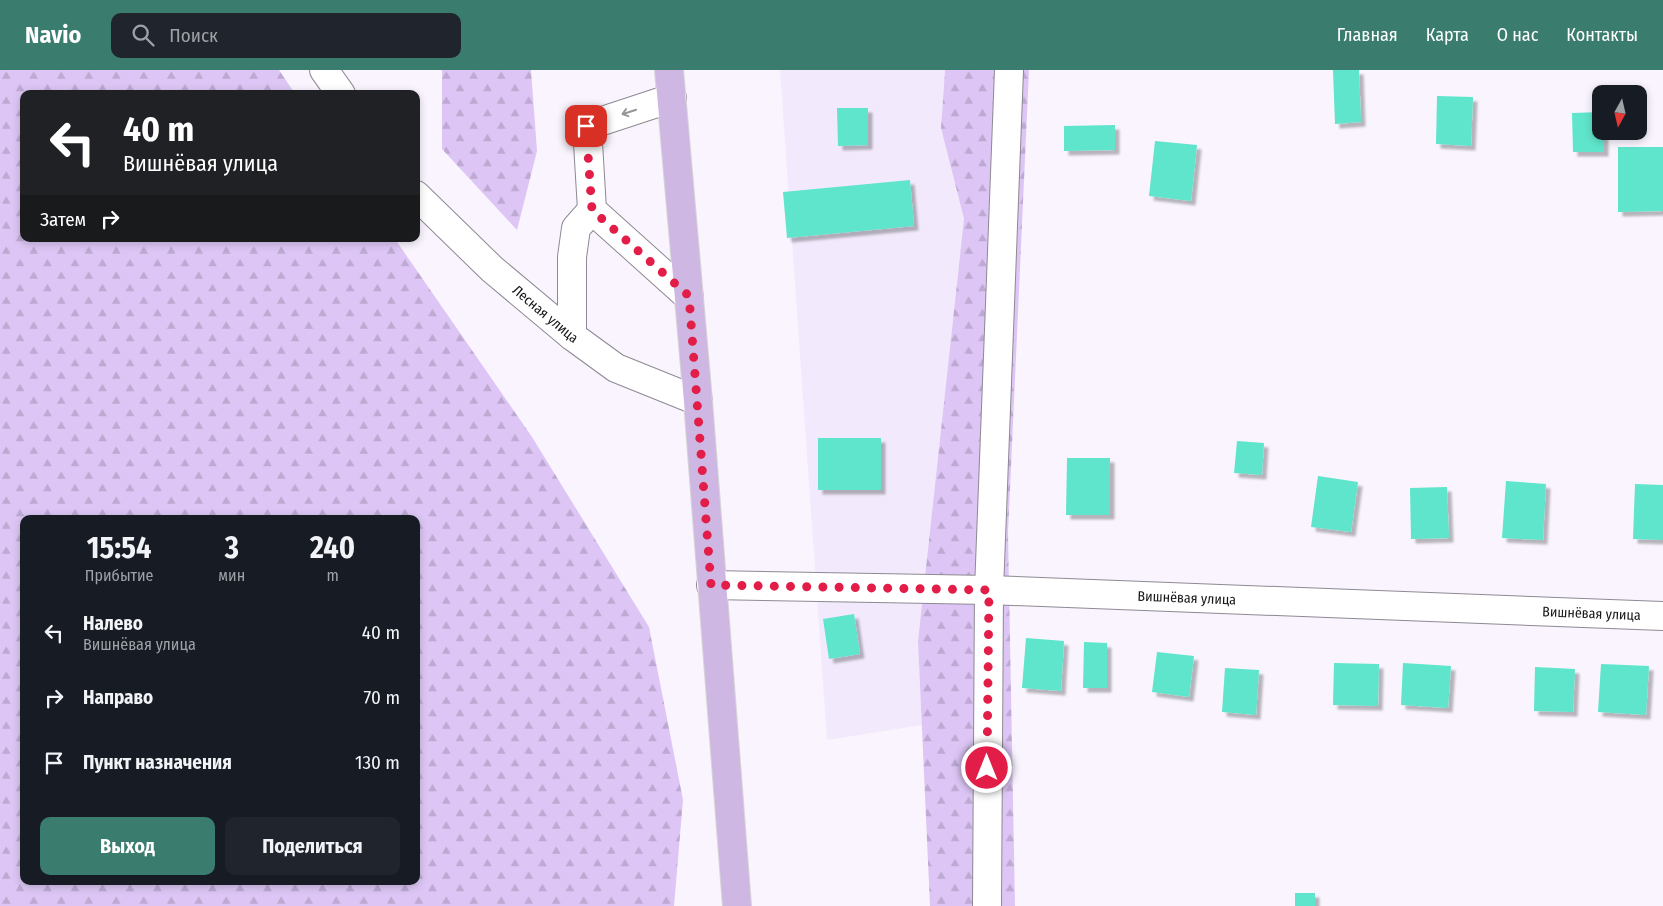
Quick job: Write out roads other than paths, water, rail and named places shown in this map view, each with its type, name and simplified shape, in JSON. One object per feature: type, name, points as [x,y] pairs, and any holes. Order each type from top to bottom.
[{"type":"main road","points":[[669,70],[698,401],[737,906]]},
{"type":"street","points":[[324,70],[338,90]]},
{"type":"street","points":[[986,906],[989,590],[1009,70]]},
{"type":"street","points":[[672,98],[586,126],[592,210],[689,296]]},
{"type":"street","name":"Лесная улица","points":[[420,199],[492,269],[572,336],[616,368],[698,401]]},
{"type":"street","points":[[572,336],[572,257],[576,228],[592,210]]},
{"type":"street","name":"Вишнёвая улица","points":[[711,585],[989,590],[1663,616]]}]
